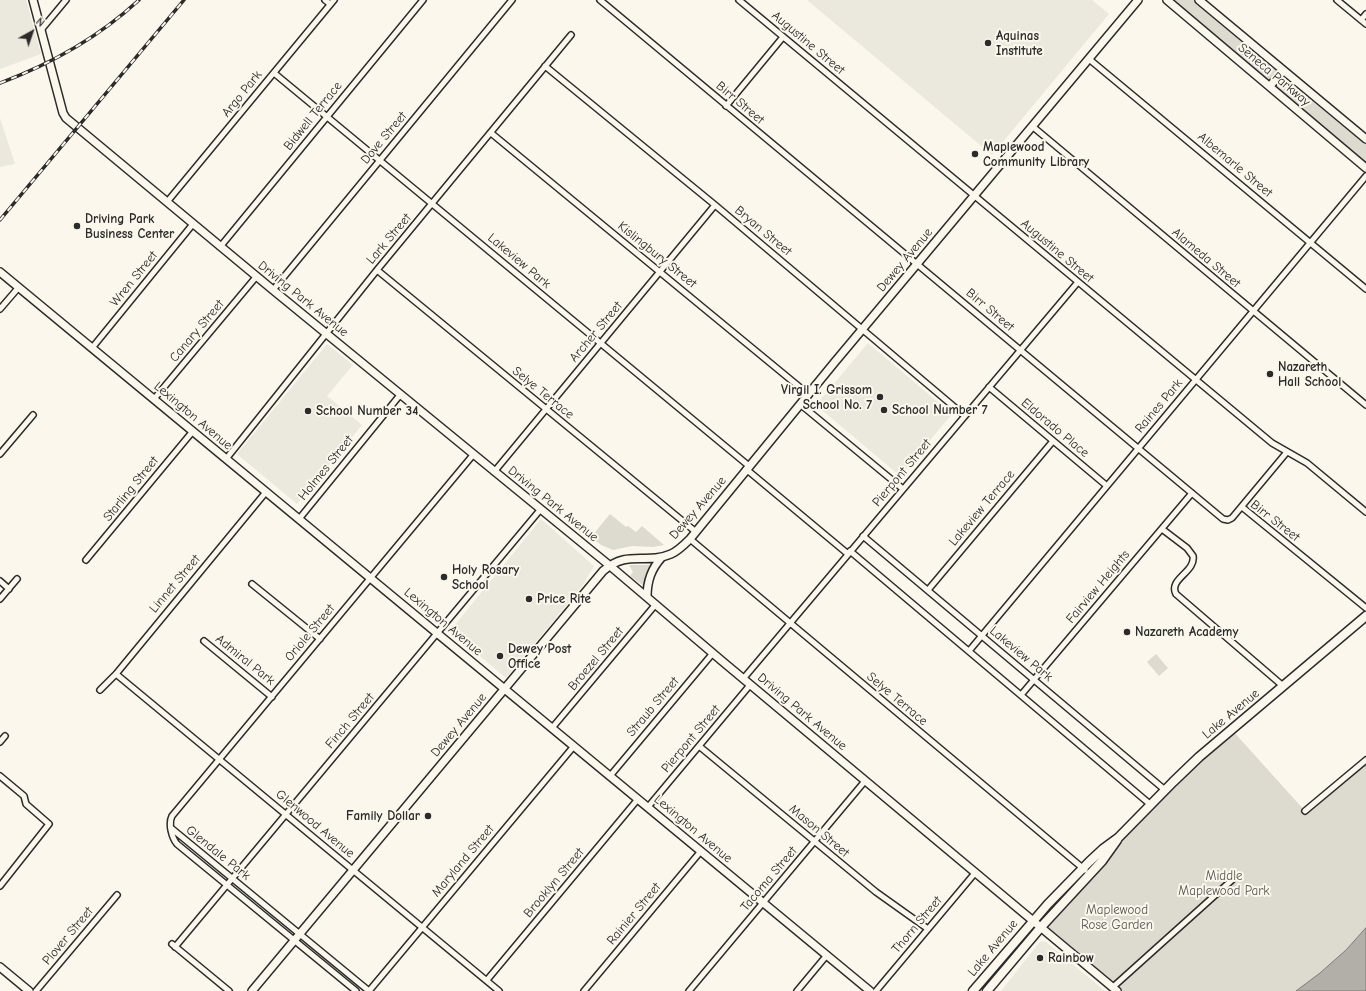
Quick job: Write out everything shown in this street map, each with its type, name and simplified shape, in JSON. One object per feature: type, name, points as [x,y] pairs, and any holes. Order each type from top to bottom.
[{"type":"main road","name":"Lake Avenue","points":[[973,991],[1032,921],[1082,868],[1118,838],[1199,757],[1366,616]]},
{"type":"main road","name":"Lake Avenue","points":[[987,991],[1041,927],[1108,854],[1118,838]]},
{"type":"street","name":"Driving Park Avenue","points":[[33,0],[63,113],[66,118],[256,277],[656,604],[750,685],[1115,989]]},
{"type":"street","points":[[41,30],[66,0]]},
{"type":"street","points":[[326,0],[332,2]]},
{"type":"street","name":"Bidwell Terrace","points":[[220,247],[423,0]]},
{"type":"street","name":"Dove Street","points":[[273,290],[512,0]]},
{"type":"street","name":"Birr Street","points":[[600,0],[1226,520],[1232,518],[1242,507],[1366,608]]},
{"type":"street","name":"Augustine Street","points":[[739,0],[1272,443],[1307,463],[1366,512]]},
{"type":"street","name":"Dewey Avenue","points":[[252,991],[596,578],[609,565],[623,559],[662,557],[676,552],[690,539],[808,394],[1138,0]]},
{"type":"street","name":"Seneca Parkway","points":[[1167,0],[1366,168]]},
{"type":"street","name":"Seneca Parkway","points":[[1199,0],[1366,139]]},
{"type":"street","points":[[1337,0],[1366,24]]},
{"type":"street","name":"Argo Park","points":[[167,202],[332,2]]},
{"type":"street","points":[[1361,20],[1366,14]]},
{"type":"street","name":"Lark Street","points":[[226,459],[377,270],[571,35]]},
{"type":"street","points":[[726,106],[783,37]]},
{"type":"street","name":"Albemarle Street","points":[[1089,59],[1366,289]]},
{"type":"street","name":"Bryan Street","points":[[545,66],[715,205],[965,416]]},
{"type":"street","points":[[1270,86],[1283,70]]},
{"type":"street","name":"Lakeview Park","points":[[274,73],[601,343],[849,553],[969,651],[1151,805]]},
{"type":"street","name":"Alameda Street","points":[[1032,126],[1366,405]]},
{"type":"street","name":"Kislingbury Street","points":[[491,133],[808,394]]},
{"type":"street","name":"Raines Park","points":[[969,651],[1366,176]]},
{"type":"street","name":"Archer Street","points":[[494,472],[715,205]]},
{"type":"street","name":"Wren Street","points":[[92,348],[193,224]]},
{"type":"street","name":"Selye Terrace","points":[[377,270],[696,532]]},
{"type":"street","name":"Lexington Avenue","points":[[0,272],[870,991]]},
{"type":"street","name":"Canary Street","points":[[154,399],[256,277]]},
{"type":"street","name":"Pierpont Street","points":[[743,679],[1078,282]]},
{"type":"street","points":[[0,309],[18,287]]},
{"type":"street","name":"Eldorado Place","points":[[989,387],[1107,486]]},
{"type":"street","name":"Holmes Street","points":[[299,519],[400,395]]},
{"type":"street","points":[[800,404],[903,489]]},
{"type":"street","points":[[0,454],[33,415]]},
{"type":"street","name":"Starling Street","points":[[86,560],[193,431]]},
{"type":"street","name":"Lakeview Terrace","points":[[928,590],[1053,441]]},
{"type":"street","points":[[1242,507],[1287,452]]},
{"type":"street","name":"Oriole Street","points":[[171,828],[170,821],[172,816],[473,454]]},
{"type":"street","name":"Linnet Street","points":[[100,690],[116,674],[266,492]]},
{"type":"street","name":"Fairview Heights","points":[[1021,695],[1192,493]]},
{"type":"street","name":"Finch Street","points":[[229,991],[174,945],[286,815],[540,510]]},
{"type":"street","points":[[1162,529],[1187,548],[1194,560],[1175,585],[1174,590],[1176,594],[1283,686]]},
{"type":"street","name":"Lakeview Park","points":[[863,536],[1165,790]]},
{"type":"street","name":"Selye Terrace","points":[[690,539],[1090,875]]},
{"type":"street","points":[[647,597],[647,586],[651,571],[662,557]]},
{"type":"street","points":[[0,599],[17,579]]},
{"type":"street","points":[[0,581],[9,589]]},
{"type":"street","points":[[252,584],[320,639]]},
{"type":"street","name":"Broezel Street","points":[[552,728],[656,604]]},
{"type":"street","name":"Admiral Park","points":[[204,641],[272,697]]},
{"type":"street","name":"Straub Street","points":[[610,776],[713,653]]},
{"type":"street","name":"Glenwood Avenue","points":[[116,674],[500,991]]},
{"type":"street","name":"Pierpont Street","points":[[648,807],[750,685]]},
{"type":"street","points":[[0,742],[5,736]]},
{"type":"street","name":"Maryland Street","points":[[369,991],[574,746]]},
{"type":"street","name":"Mason Street","points":[[699,746],[879,895],[928,929]]},
{"type":"street","points":[[1305,811],[1366,760]]},
{"type":"street","points":[[0,776],[24,796],[26,804],[49,824],[0,886]]},
{"type":"street","name":"Tacoma Street","points":[[689,991],[865,781]]},
{"type":"street","name":"Brooklyn Street","points":[[487,980],[638,799]]},
{"type":"street","name":"Glendale Park","points":[[171,828],[369,991]]},
{"type":"street","name":"Glendale Park","points":[[171,828],[176,843],[356,991]]},
{"type":"street","name":"Rainier Street","points":[[584,991],[701,851]]},
{"type":"street","name":"Thorn Street","points":[[876,991],[975,873]]},
{"type":"street","points":[[1115,989],[1232,880]]},
{"type":"street","name":"Plover Street","points":[[36,991],[117,895]]},
{"type":"street","points":[[797,991],[827,955]]},
{"type":"street","points":[[0,967],[29,991]]},
{"type":"shaded area","points":[[0,0],[26,0],[41,54],[0,69]]},
{"type":"shaded area","name":"Aquinas Institute","points":[[807,0],[1092,0],[1109,14],[992,155]]},
{"type":"shaded area","points":[[0,118],[15,164],[0,167]]},
{"type":"shaded area","name":"School Number 7","points":[[868,343],[952,414],[900,476],[816,405]]},
{"type":"shaded area","name":"School Number 34","points":[[327,344],[353,365],[327,396],[362,425],[297,504],[237,454]]},
{"type":"shaded area","points":[[541,519],[594,566],[583,585],[506,678],[450,631]]},
{"type":"shaded area","points":[[1366,928],[1366,991],[1296,991],[1320,973],[1346,950]]},
{"type":"shaded area","points":[[1042,941],[1046,942],[1105,991],[1001,991]]},
{"type":"green space","points":[[1171,0],[1195,0],[1366,143],[1366,163]]},
{"type":"green space","points":[[610,514],[626,527],[628,526],[636,532],[642,526],[664,545],[653,547],[632,546],[613,550],[601,545],[591,537]]},
{"type":"green space","points":[[629,565],[650,565],[644,586],[630,576],[633,572]]},
{"type":"green space","points":[[1156,654],[1168,668],[1159,676],[1147,662]]},
{"type":"green space","name":"Middle Maplewood Park","points":[[1232,730],[1305,811],[1366,759],[1366,928],[1346,950],[1320,973],[1296,991],[1118,991],[1041,927],[1113,847]]},
{"type":"railway","points":[[0,83],[38,67],[91,38],[139,0]]},
{"type":"railway","points":[[0,220],[184,0]]},
{"type":"place","name":"Aquinas Institute","points":[[988,43]]},
{"type":"place","name":"Maplewood Community Library","points":[[975,154]]},
{"type":"place","name":"Driving Park Business Center","points":[[77,226]]},
{"type":"place","name":"Nazareth Hall School","points":[[1270,374]]},
{"type":"place","name":"Virgil I. Grissom School No. 7","points":[[880,397]]},
{"type":"place","name":"School Number 7","points":[[884,410]]},
{"type":"place","name":"School Number 34","points":[[308,411]]},
{"type":"place","name":"Holy Rosary School","points":[[444,577]]},
{"type":"place","name":"Price Rite","points":[[529,599]]},
{"type":"place","name":"Nazareth Academy","points":[[1127,632]]},
{"type":"place","name":"Dewey Post Office","points":[[500,656]]},
{"type":"place","name":"Family Dollar","points":[[428,816]]},
{"type":"place","name":"Rainbow","points":[[1040,958]]},
{"type":"park label","name":"Maplewood Rose Garden","points":[[1117,918]]}]
